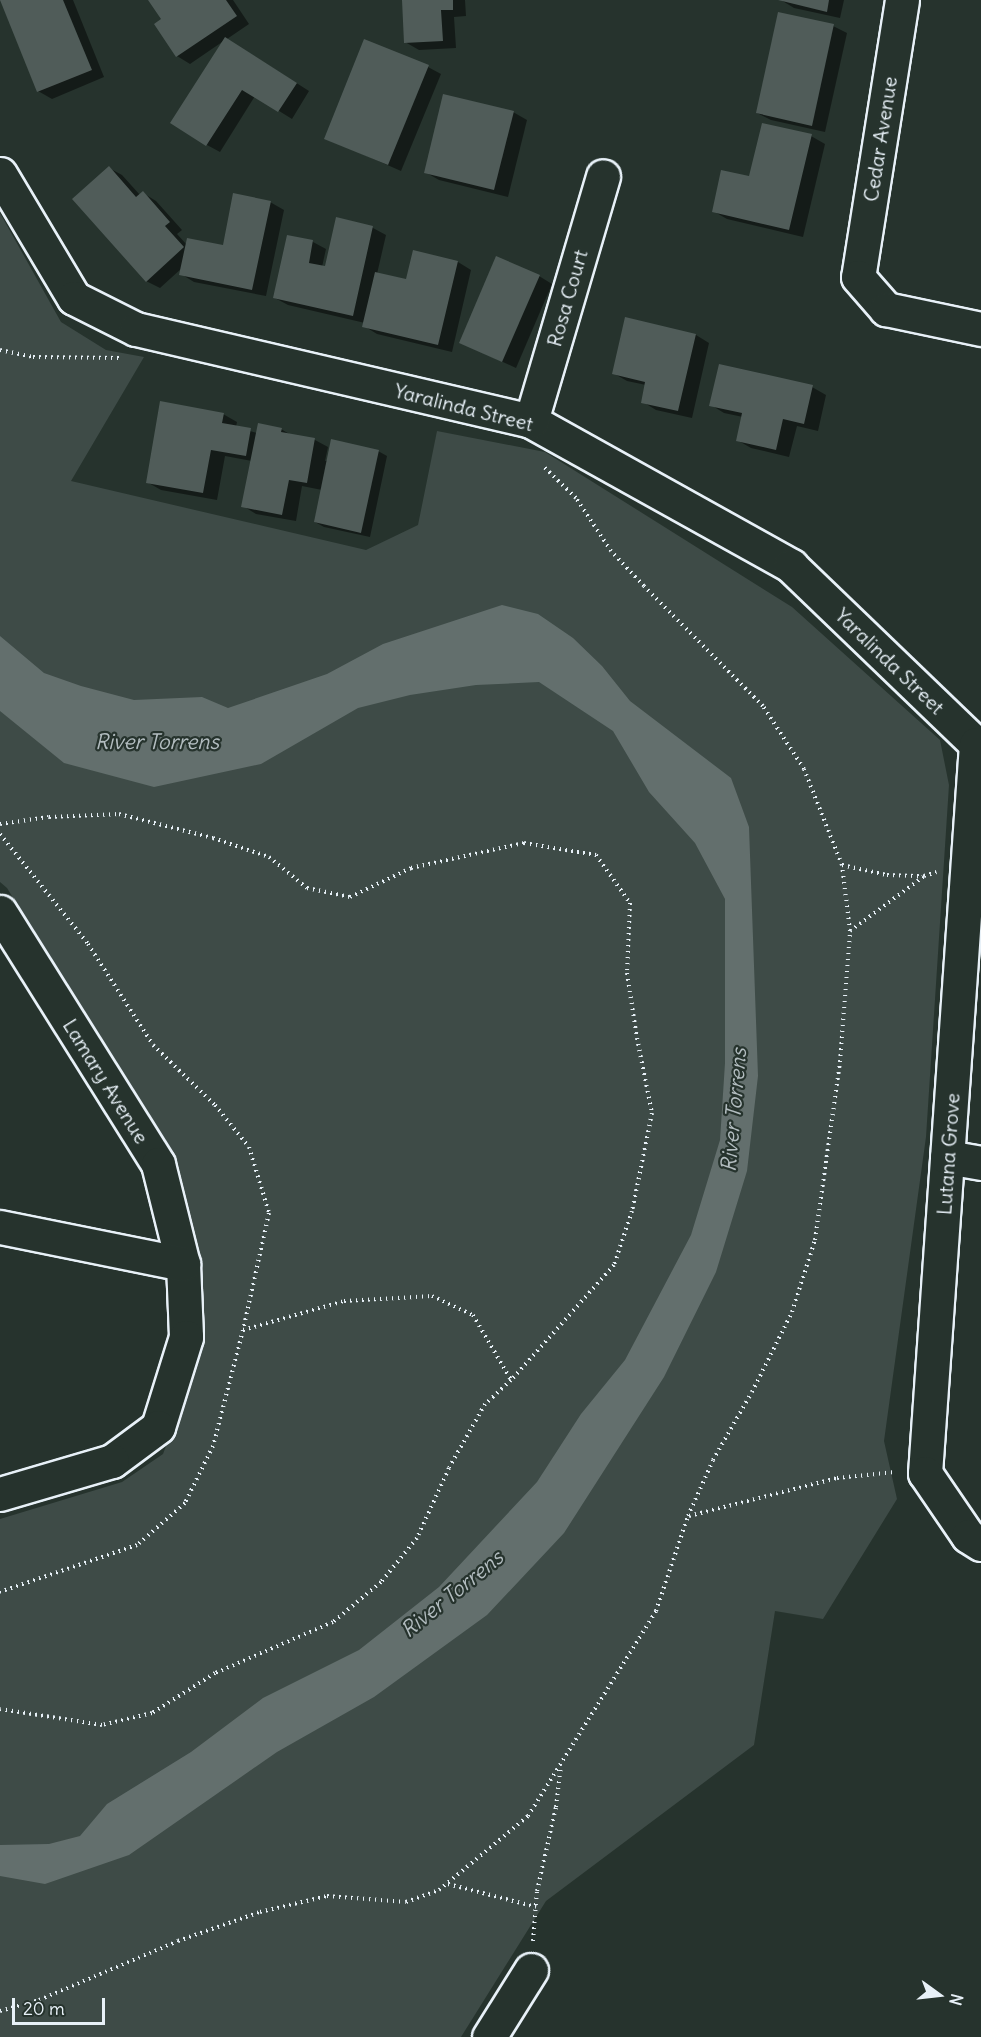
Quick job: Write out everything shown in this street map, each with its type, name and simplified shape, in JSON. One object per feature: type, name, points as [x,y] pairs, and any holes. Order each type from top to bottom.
[{"type":"street","name":"Cedar Avenue","points":[[903,0],[858,277],[886,309],[981,329]]},
{"type":"street","name":"Yaralinda Street","points":[[0,174],[74,298],[136,329],[531,421],[791,566],[979,745]]},
{"type":"street","name":"Rosa Court","points":[[531,421],[603,176]]},
{"type":"street","name":"Lutana Grove","points":[[925,1473],[967,864],[979,745]]},
{"type":"street","name":"Lamary Avenue","points":[[0,912],[158,1164],[183,1264],[186,1337],[158,1427],[112,1461],[0,1494]]},
{"type":"street","points":[[947,1157],[981,1163]]},
{"type":"street","points":[[0,1227],[183,1264]]},
{"type":"street","points":[[925,1473],[968,1536],[981,1544]]},
{"type":"street","points":[[489,2037],[531,1970]]},
{"type":"path","points":[[0,350],[33,357],[121,358],[136,329]]},
{"type":"path","points":[[0,2011],[50,1995],[178,1941],[260,1912],[327,1896],[406,1902],[439,1890],[528,1816],[656,1611],[688,1516],[713,1460],[792,1312],[816,1240],[840,1062],[850,931],[842,865],[804,769],[763,706],[611,551],[576,498],[538,462]]},
{"type":"path","points":[[0,824],[49,817],[119,814],[213,838],[269,857],[308,888],[350,897],[411,868],[524,843],[596,855],[630,903],[627,974],[652,1113],[632,1211],[614,1265],[511,1380],[485,1404],[449,1468],[417,1538],[381,1582],[333,1622],[215,1673],[152,1713],[102,1725],[0,1709]]},
{"type":"path","points":[[842,865],[887,875],[924,876],[967,864]]},
{"type":"path","points":[[850,931],[924,876]]},
{"type":"path","points":[[243,1330],[344,1301],[432,1296],[473,1315],[511,1380]]},
{"type":"path","points":[[688,1516],[837,1478],[886,1472],[925,1473]]},
{"type":"path","points":[[531,1970],[536,1907],[561,1761]]},
{"type":"path","points":[[447,1884],[536,1907]]},
{"type":"shaded area","points":[[0,213],[61,322],[106,350],[144,357],[71,481],[366,550],[418,525],[437,431],[545,452],[792,607],[940,740],[949,785],[926,1137],[884,1441],[897,1499],[823,1619],[775,1611],[754,1745],[546,1901],[461,2037],[0,2037],[0,1519],[122,1482],[163,1454],[204,1344],[201,1264],[179,1169],[7,888],[0,882]]},
{"type":"water","name":"River Torrens","points":[[502,605],[538,614],[573,638],[602,666],[630,701],[731,778],[749,827],[758,1076],[747,1171],[716,1272],[664,1377],[564,1533],[487,1615],[374,1697],[277,1752],[129,1855],[45,1884],[0,1876],[0,1845],[49,1844],[80,1836],[107,1804],[191,1752],[263,1698],[359,1650],[439,1587],[537,1482],[581,1414],[625,1360],[691,1235],[720,1140],[725,1063],[725,899],[695,843],[649,792],[613,731],[539,682],[476,685],[410,695],[358,708],[261,764],[154,787],[64,763],[0,711],[0,636],[44,673],[81,686],[134,700],[202,697],[228,708],[327,674],[383,644]]},
{"type":"building","points":[[0,0],[63,0],[92,70],[37,92]]},
{"type":"building","points":[[148,0],[226,0],[237,16],[176,57],[154,24],[161,19]]},
{"type":"building","points":[[402,0],[453,0],[453,10],[441,10],[443,41],[404,43]]},
{"type":"building","points":[[778,0],[829,0],[827,12]]},
{"type":"building","points":[[778,12],[834,24],[812,126],[756,113]]},
{"type":"building","points":[[225,37],[297,83],[278,112],[242,90],[206,146],[170,123]]},
{"type":"building","points":[[364,39],[429,65],[388,165],[324,139]]},
{"type":"building","points":[[443,94],[514,111],[494,190],[424,173]]},
{"type":"building","points":[[762,123],[812,134],[789,230],[712,212],[721,170],[749,176]]},
{"type":"building","points":[[109,166],[136,197],[143,191],[170,222],[165,226],[184,247],[146,282],[72,199]]},
{"type":"building","points":[[233,193],[271,201],[252,290],[179,275],[187,238],[223,245]]},
{"type":"building","points":[[336,217],[373,226],[353,316],[273,298],[287,235],[313,240],[309,263],[325,266]]},
{"type":"building","points":[[413,250],[458,261],[438,345],[362,327],[375,272],[406,279]]},
{"type":"building","points":[[496,256],[540,275],[502,362],[459,343]]},
{"type":"building","points":[[625,317],[696,334],[678,411],[641,403],[645,382],[612,374]]},
{"type":"building","points":[[719,364],[813,385],[804,424],[783,419],[776,450],[736,441],[742,413],[709,406]]},
{"type":"building","points":[[160,401],[224,413],[222,423],[251,428],[246,456],[211,450],[203,493],[146,483]]},
{"type":"building","points":[[258,423],[282,428],[281,432],[315,438],[307,483],[289,480],[282,515],[241,507]]},
{"type":"building","points":[[331,439],[379,450],[361,533],[314,522]]}]
